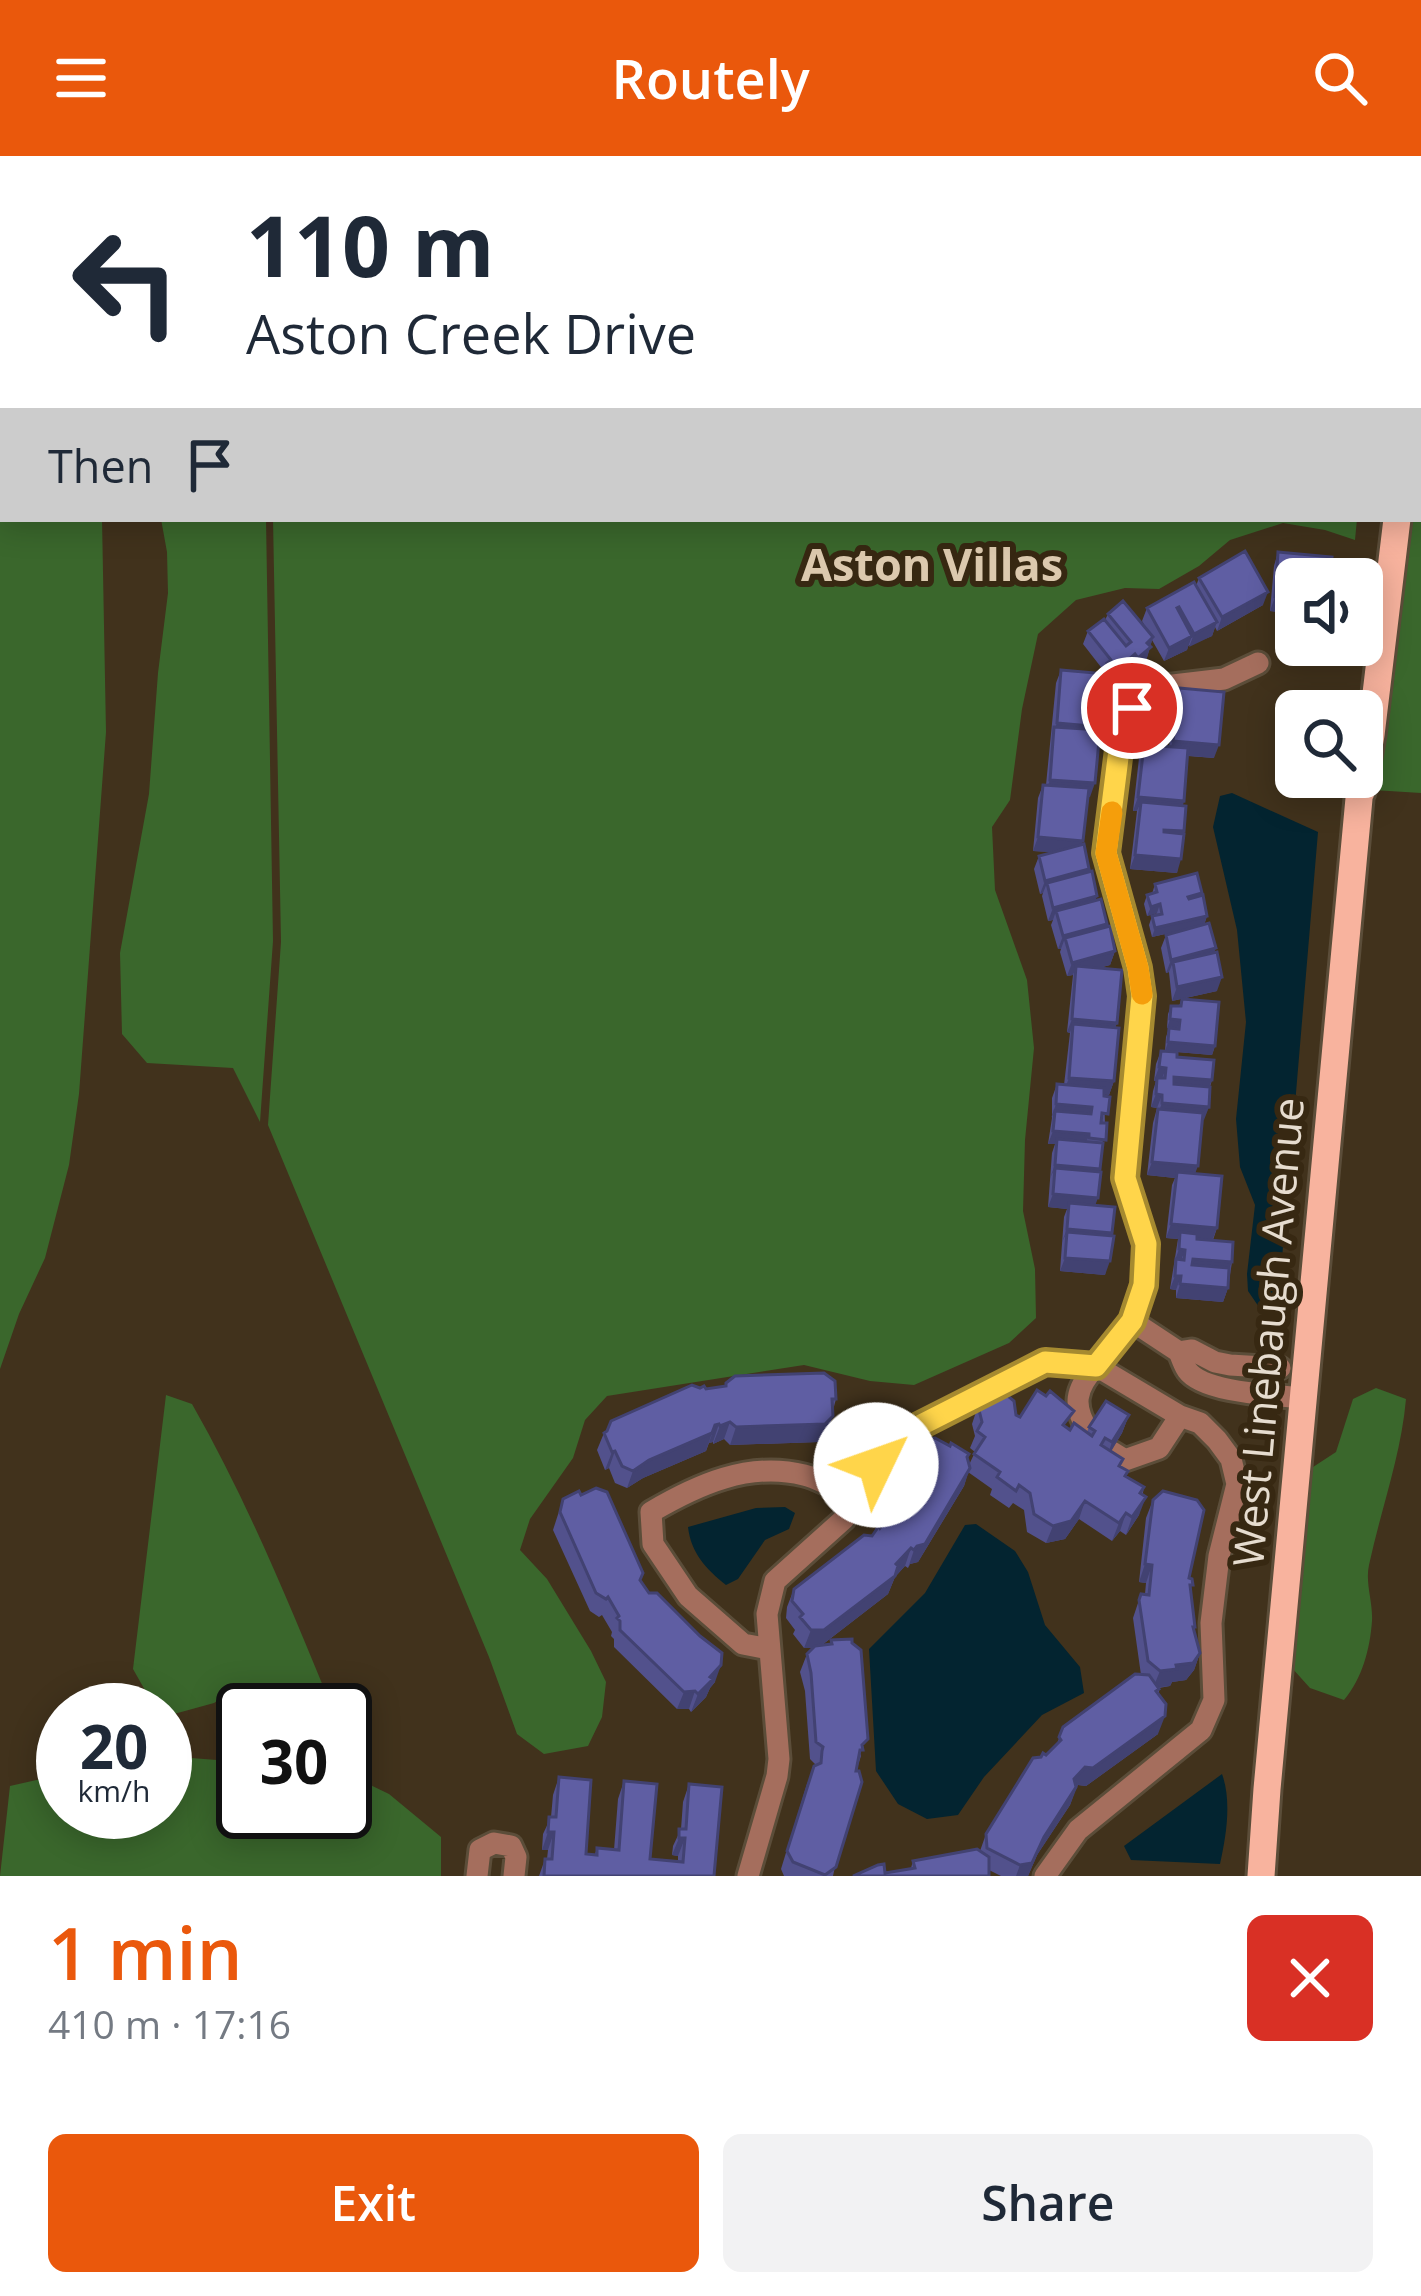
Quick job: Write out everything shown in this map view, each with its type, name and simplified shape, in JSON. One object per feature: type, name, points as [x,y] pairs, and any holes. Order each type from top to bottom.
[{"type":"main road","points":[[1368,690],[1382,522]]},
{"type":"main road","name":"West Linebaugh Avenue","points":[[1376,690],[1397,522]]},
{"type":"main road","name":"West Linebaugh Avenue","points":[[1262,1876],[1360,798]]},
{"type":"main road","points":[[1280,1368],[1300,1354],[1308,1335]]},
{"type":"street","points":[[1089,1432],[1076,1403],[1085,1378],[1132,1321],[1144,1285],[1146,1244],[1125,1178],[1142,996],[1106,853],[1121,734],[1132,708],[1156,687],[1224,679],[1258,663]]},
{"type":"street","points":[[1132,1321],[1179,1352],[1190,1374],[1201,1381],[1302,1398]]},
{"type":"street","points":[[1179,1352],[1192,1351],[1230,1365],[1280,1368]]},
{"type":"street","points":[[748,1876],[779,1759],[769,1649],[768,1602],[775,1582],[844,1519],[876,1465],[913,1429],[1045,1362],[1096,1366],[1199,1423],[1231,1459],[1237,1484],[1219,1556],[1210,1623],[1214,1700],[1201,1730],[1078,1831],[1045,1876]]},
{"type":"street","points":[[1112,1452],[1125,1460],[1159,1448],[1180,1416]]},
{"type":"street","points":[[769,1649],[743,1644],[688,1596],[653,1544],[651,1512],[688,1490],[724,1477],[765,1471],[806,1475],[855,1500]]},
{"type":"street","points":[[477,1876],[480,1850],[494,1843],[512,1846],[514,1876]]},
{"type":"green space","points":[[0,522],[102,522],[106,732],[79,1094],[69,1165],[45,1258],[0,1369]]},
{"type":"green space","points":[[162,522],[266,522],[273,941],[260,1122],[233,1068],[147,1063],[122,1034],[120,953],[149,794],[168,593]]},
{"type":"green space","points":[[273,522],[1357,522],[1355,540],[1283,523],[1230,540],[1199,566],[1159,589],[1125,588],[1076,600],[1038,634],[1010,800],[992,827],[995,890],[1027,980],[1034,1048],[1023,1211],[1035,1269],[1036,1318],[1009,1343],[914,1385],[870,1381],[804,1365],[607,1396],[585,1420],[573,1458],[530,1519],[520,1550],[547,1579],[606,1682],[602,1717],[588,1746],[544,1754],[517,1734],[268,1125],[281,942]]},
{"type":"green space","points":[[1406,522],[1421,522],[1421,793],[1383,791],[1383,708]]},
{"type":"green space","points":[[1376,1388],[1406,1399],[1369,1565],[1369,1642],[1360,1673],[1344,1700],[1310,1688],[1292,1668],[1296,1600],[1310,1469],[1336,1452],[1353,1399]]},
{"type":"green space","points":[[166,1395],[192,1404],[212,1441],[322,1683],[216,1683],[216,1702],[192,1709],[192,1683],[141,1683],[133,1669]]},
{"type":"green space","points":[[192,1758],[216,1760],[216,1839],[372,1839],[372,1786],[441,1837],[441,1876],[0,1876],[10,1786],[36,1780],[36,1839],[192,1839]]},
{"type":"water","points":[[1232,793],[1318,832],[1278,1306],[1263,1313],[1248,1291],[1255,1205],[1240,1167],[1236,1119],[1246,1022],[1237,930],[1213,827],[1220,796]]},
{"type":"water","points":[[785,1507],[795,1513],[789,1529],[765,1540],[738,1579],[726,1585],[692,1545],[688,1527],[756,1508]]},
{"type":"water","points":[[976,1524],[1015,1551],[1028,1572],[1045,1625],[1080,1667],[1084,1693],[1042,1715],[984,1777],[958,1815],[927,1819],[898,1804],[876,1771],[869,1649],[925,1593],[965,1525]]},
{"type":"water","points":[[1222,1774],[1227,1807],[1220,1864],[1131,1860],[1124,1846]]},
{"type":"building","points":[[1245,551],[1268,592],[1222,617],[1199,578]]},
{"type":"building","points":[[1278,552],[1332,557],[1332,558],[1278,558]]},
{"type":"building","points":[[1194,582],[1217,622],[1194,634],[1177,608],[1192,636],[1169,648],[1147,608]]},
{"type":"building","points":[[1123,601],[1153,637],[1147,643],[1151,647],[1127,661],[1131,666],[1118,676],[1088,631],[1104,619],[1126,646],[1131,642],[1108,614]]},
{"type":"building","points":[[1061,670],[1107,674],[1102,727],[1057,723]]},
{"type":"building","points":[[1179,688],[1224,692],[1219,745],[1173,741]]},
{"type":"building","points":[[1054,727],[1100,730],[1095,783],[1050,780]]},
{"type":"building","points":[[1144,745],[1188,748],[1184,801],[1138,797]]},
{"type":"building","points":[[1043,785],[1089,788],[1083,841],[1038,837]]},
{"type":"building","points":[[1141,802],[1186,806],[1184,831],[1164,830],[1184,834],[1181,859],[1135,855]]},
{"type":"building","points":[[1084,844],[1089,869],[1045,881],[1039,856]]},
{"type":"building","points":[[1092,871],[1097,896],[1053,908],[1047,883]]},
{"type":"building","points":[[1197,873],[1202,893],[1188,897],[1203,895],[1207,916],[1155,928],[1152,916],[1162,914],[1160,904],[1151,907],[1147,895],[1157,892],[1155,884]]},
{"type":"building","points":[[1101,899],[1107,924],[1063,936],[1056,911]]},
{"type":"building","points":[[1209,923],[1216,948],[1171,960],[1166,935]]},
{"type":"building","points":[[1110,926],[1115,951],[1072,963],[1065,938]]},
{"type":"building","points":[[1217,952],[1222,977],[1177,987],[1173,962]]},
{"type":"building","points":[[1076,966],[1122,970],[1117,1023],[1072,1019]]},
{"type":"building","points":[[1182,999],[1219,1002],[1215,1046],[1168,1042],[1169,1028],[1179,1029],[1180,1020],[1170,1019],[1171,1006],[1181,1006]]},
{"type":"building","points":[[1073,1024],[1119,1028],[1114,1081],[1069,1078]]},
{"type":"building","points":[[1161,1051],[1214,1060],[1212,1080],[1174,1077],[1174,1084],[1210,1087],[1209,1107],[1162,1103],[1162,1095],[1156,1094],[1157,1078],[1165,1078],[1166,1068],[1159,1067]]},
{"type":"building","points":[[1057,1084],[1104,1088],[1104,1096],[1110,1097],[1108,1114],[1102,1113],[1101,1123],[1107,1123],[1106,1140],[1053,1131],[1055,1111],[1091,1114],[1092,1107],[1056,1104]]},
{"type":"building","points":[[1158,1109],[1203,1113],[1198,1166],[1152,1162]]},
{"type":"building","points":[[1057,1139],[1103,1143],[1100,1169],[1055,1165]]},
{"type":"building","points":[[1055,1168],[1101,1172],[1098,1198],[1053,1194]]},
{"type":"building","points":[[1177,1172],[1222,1176],[1217,1228],[1171,1224]]},
{"type":"building","points":[[1069,1203],[1115,1207],[1112,1233],[1067,1229]]},
{"type":"building","points":[[1067,1232],[1114,1236],[1110,1261],[1065,1258]]},
{"type":"building","points":[[1180,1232],[1197,1234],[1197,1239],[1233,1242],[1232,1262],[1193,1259],[1192,1265],[1229,1268],[1228,1288],[1180,1284],[1181,1276],[1175,1276],[1176,1259],[1184,1260],[1185,1250],[1179,1249]]},
{"type":"building","points":[[824,1373],[835,1381],[836,1399],[832,1399],[833,1416],[825,1424],[719,1424],[712,1433],[633,1471],[622,1466],[604,1433],[611,1421],[692,1385],[706,1389],[726,1386],[735,1376]]},
{"type":"building","points":[[1037,1390],[1046,1396],[1050,1391],[1074,1411],[1063,1425],[1070,1430],[1074,1423],[1092,1436],[1095,1431],[1089,1427],[1106,1401],[1129,1415],[1112,1442],[1105,1438],[1101,1445],[1123,1459],[1119,1466],[1128,1471],[1125,1476],[1144,1487],[1140,1493],[1146,1497],[1132,1517],[1126,1513],[1119,1523],[1085,1501],[1071,1521],[1053,1526],[1034,1514],[1030,1493],[1019,1485],[1016,1491],[997,1477],[1000,1472],[974,1454],[985,1437],[977,1431],[982,1422],[978,1406],[987,1394],[1002,1391],[1014,1401],[1020,1417]]},
{"type":"building","points":[[935,1438],[969,1454],[970,1468],[925,1544],[911,1548],[896,1564],[895,1576],[824,1630],[811,1630],[792,1601],[794,1589],[880,1528],[881,1517],[923,1440]]},
{"type":"building","points":[[596,1488],[607,1492],[649,1593],[657,1593],[722,1653],[713,1679],[698,1694],[684,1692],[620,1630],[619,1616],[608,1597],[596,1593],[560,1512],[563,1499]]},
{"type":"building","points":[[1163,1491],[1197,1500],[1204,1510],[1189,1578],[1200,1653],[1193,1663],[1160,1671],[1148,1661],[1139,1600],[1141,1594],[1149,1595],[1152,1565],[1145,1564],[1153,1500]]},
{"type":"building","points":[[852,1639],[861,1650],[868,1739],[860,1750],[856,1771],[862,1782],[836,1867],[825,1875],[793,1862],[787,1851],[823,1747],[816,1742],[807,1654],[815,1646],[832,1644],[831,1640]]},
{"type":"building","points":[[1135,1674],[1149,1675],[1159,1689],[1165,1716],[1093,1768],[1085,1767],[1074,1779],[1076,1787],[1032,1863],[1020,1865],[987,1848],[986,1834],[1033,1758],[1046,1755],[1061,1740],[1063,1727]]},
{"type":"building","points":[[559,1777],[591,1780],[586,1854],[597,1855],[597,1848],[619,1850],[624,1781],[657,1784],[650,1859],[683,1862],[685,1838],[679,1838],[679,1829],[686,1829],[689,1784],[722,1787],[714,1876],[544,1876],[545,1859],[552,1859],[554,1832],[548,1832],[549,1817],[556,1817]]},
{"type":"building","points":[[977,1849],[989,1857],[989,1876],[853,1876],[878,1865],[884,1864],[885,1873],[915,1868],[913,1861]]},
{"type":"slow traffic","points":[[1112,812],[1106,853],[1142,994]]},
{"type":"district","name":"Aston Villas","points":[[932,563]]},
{"type":"route","points":[[876,1465],[913,1429],[1045,1362],[1096,1366],[1132,1321],[1144,1285],[1146,1244],[1125,1178],[1142,996],[1106,853],[1121,734],[1132,708]]}]
